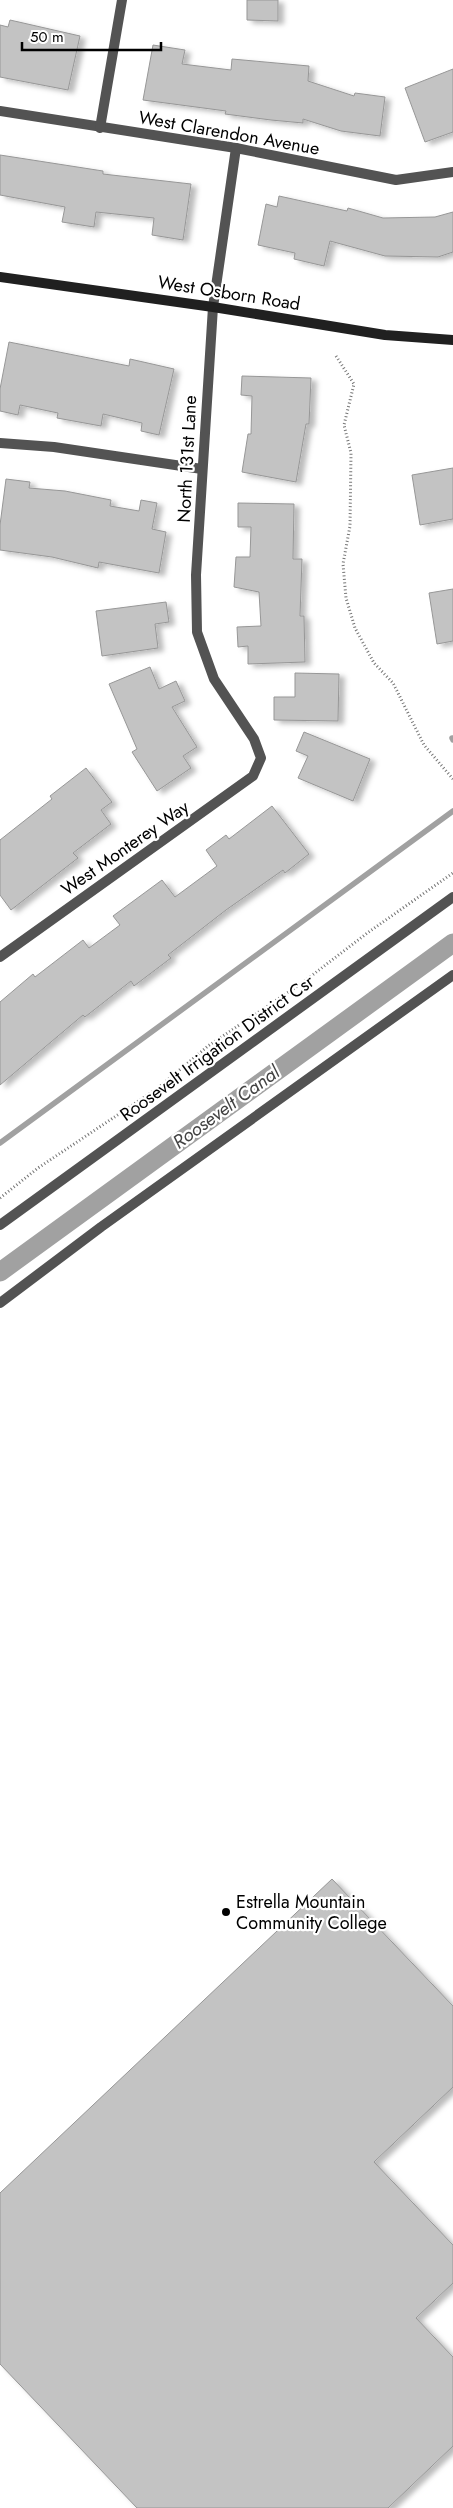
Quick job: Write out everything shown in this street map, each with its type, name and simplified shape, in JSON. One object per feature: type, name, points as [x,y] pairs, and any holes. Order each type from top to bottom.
[{"type":"street","points":[[100,128],[122,0]]},
{"type":"street","name":"West Clarendon Avenue","points":[[0,111],[236,148],[396,180],[453,172]]},
{"type":"street","name":"North 131st Lane","points":[[236,148],[212,307],[196,575],[197,632],[214,679],[254,739],[261,758]]},
{"type":"street","name":"West Osborn Road","points":[[0,277],[212,307],[386,335],[453,340]]},
{"type":"street","points":[[0,443],[54,447],[202,469]]},
{"type":"street","name":"West Monterey Way","points":[[0,957],[253,776],[261,758]]},
{"type":"street","name":"Roosevelt Irrigation District Csr","points":[[0,1225],[453,897]]},
{"type":"street","points":[[0,1303],[101,1227],[453,975]]},
{"type":"path","points":[[336,356],[354,384],[344,425],[351,453],[350,526],[343,564],[346,598],[355,628],[374,663],[393,683],[424,745],[453,779]]},
{"type":"path","points":[[0,1198],[38,1168],[158,1088],[208,1046],[302,983],[370,931],[453,873]]},
{"type":"building","points":[[247,0],[278,0],[278,21],[247,20]]},
{"type":"building","points":[[10,20],[80,36],[68,90],[0,77],[0,25],[8,27]]},
{"type":"building","points":[[153,45],[185,50],[182,64],[231,70],[232,59],[309,66],[308,81],[354,96],[355,93],[385,97],[380,136],[341,131],[303,119],[303,123],[271,120],[225,114],[226,111],[143,100]]},
{"type":"building","points":[[453,69],[453,132],[425,142],[405,88]]},
{"type":"building","points":[[0,155],[103,171],[103,174],[191,184],[183,240],[152,235],[154,218],[96,212],[94,227],[62,222],[65,207],[0,195]]},
{"type":"building","points":[[279,196],[347,211],[348,208],[383,218],[435,217],[453,212],[453,252],[438,257],[385,256],[330,241],[324,266],[294,259],[295,253],[258,245],[266,204],[277,207]]},
{"type":"building","points":[[9,342],[129,366],[130,359],[174,369],[159,435],[141,431],[142,423],[103,414],[101,426],[57,418],[58,413],[20,405],[18,415],[0,411],[0,389]]},
{"type":"building","points":[[242,376],[311,378],[309,424],[306,424],[296,482],[242,472],[248,434],[251,434],[252,396],[241,395]]},
{"type":"building","points":[[453,468],[453,519],[420,525],[412,475]]},
{"type":"building","points":[[6,479],[30,482],[29,488],[65,491],[111,500],[110,506],[139,511],[141,500],[157,503],[152,529],[166,532],[159,573],[99,562],[98,568],[52,557],[0,550],[0,525]]},
{"type":"building","points":[[238,503],[294,504],[293,559],[302,559],[300,616],[304,616],[305,662],[248,664],[248,646],[238,647],[237,627],[261,626],[259,592],[234,587],[236,557],[250,557],[251,527],[238,527]]},
{"type":"building","points":[[453,589],[453,641],[437,644],[429,593]]},
{"type":"building","points":[[166,602],[169,622],[155,624],[158,648],[102,656],[96,611]]},
{"type":"building","points":[[150,667],[159,689],[176,681],[185,701],[172,707],[197,747],[183,756],[191,768],[157,791],[132,752],[137,749],[109,684]]},
{"type":"building","points":[[295,673],[339,674],[338,721],[274,720],[274,697],[295,697]]},
{"type":"building","points":[[304,732],[370,759],[353,801],[298,778],[308,756],[296,751]]},
{"type":"building","points":[[86,768],[112,802],[101,810],[111,824],[73,853],[78,858],[11,910],[0,895],[0,840],[52,799],[50,796]]},
{"type":"building","points":[[272,806],[309,854],[285,873],[283,870],[226,910],[168,955],[171,958],[134,986],[131,981],[85,1017],[83,1015],[0,1085],[0,1002],[33,974],[35,977],[83,940],[89,948],[120,925],[113,916],[162,880],[175,897],[217,866],[206,850],[226,835],[229,839]]},
{"type":"building","points":[[332,1879],[453,2006],[453,2087],[374,2162],[453,2245],[453,2283],[416,2318],[453,2357],[453,2446],[388,2508],[137,2508],[0,2364],[0,2193]]},
{"type":"waterway","points":[[0,1143],[453,811]]},
{"type":"waterway","name":"Roosevelt Canal","points":[[0,1272],[453,943]]},
{"type":"place","name":"Estrella Mountain Community College","points":[[226,1912]]}]
